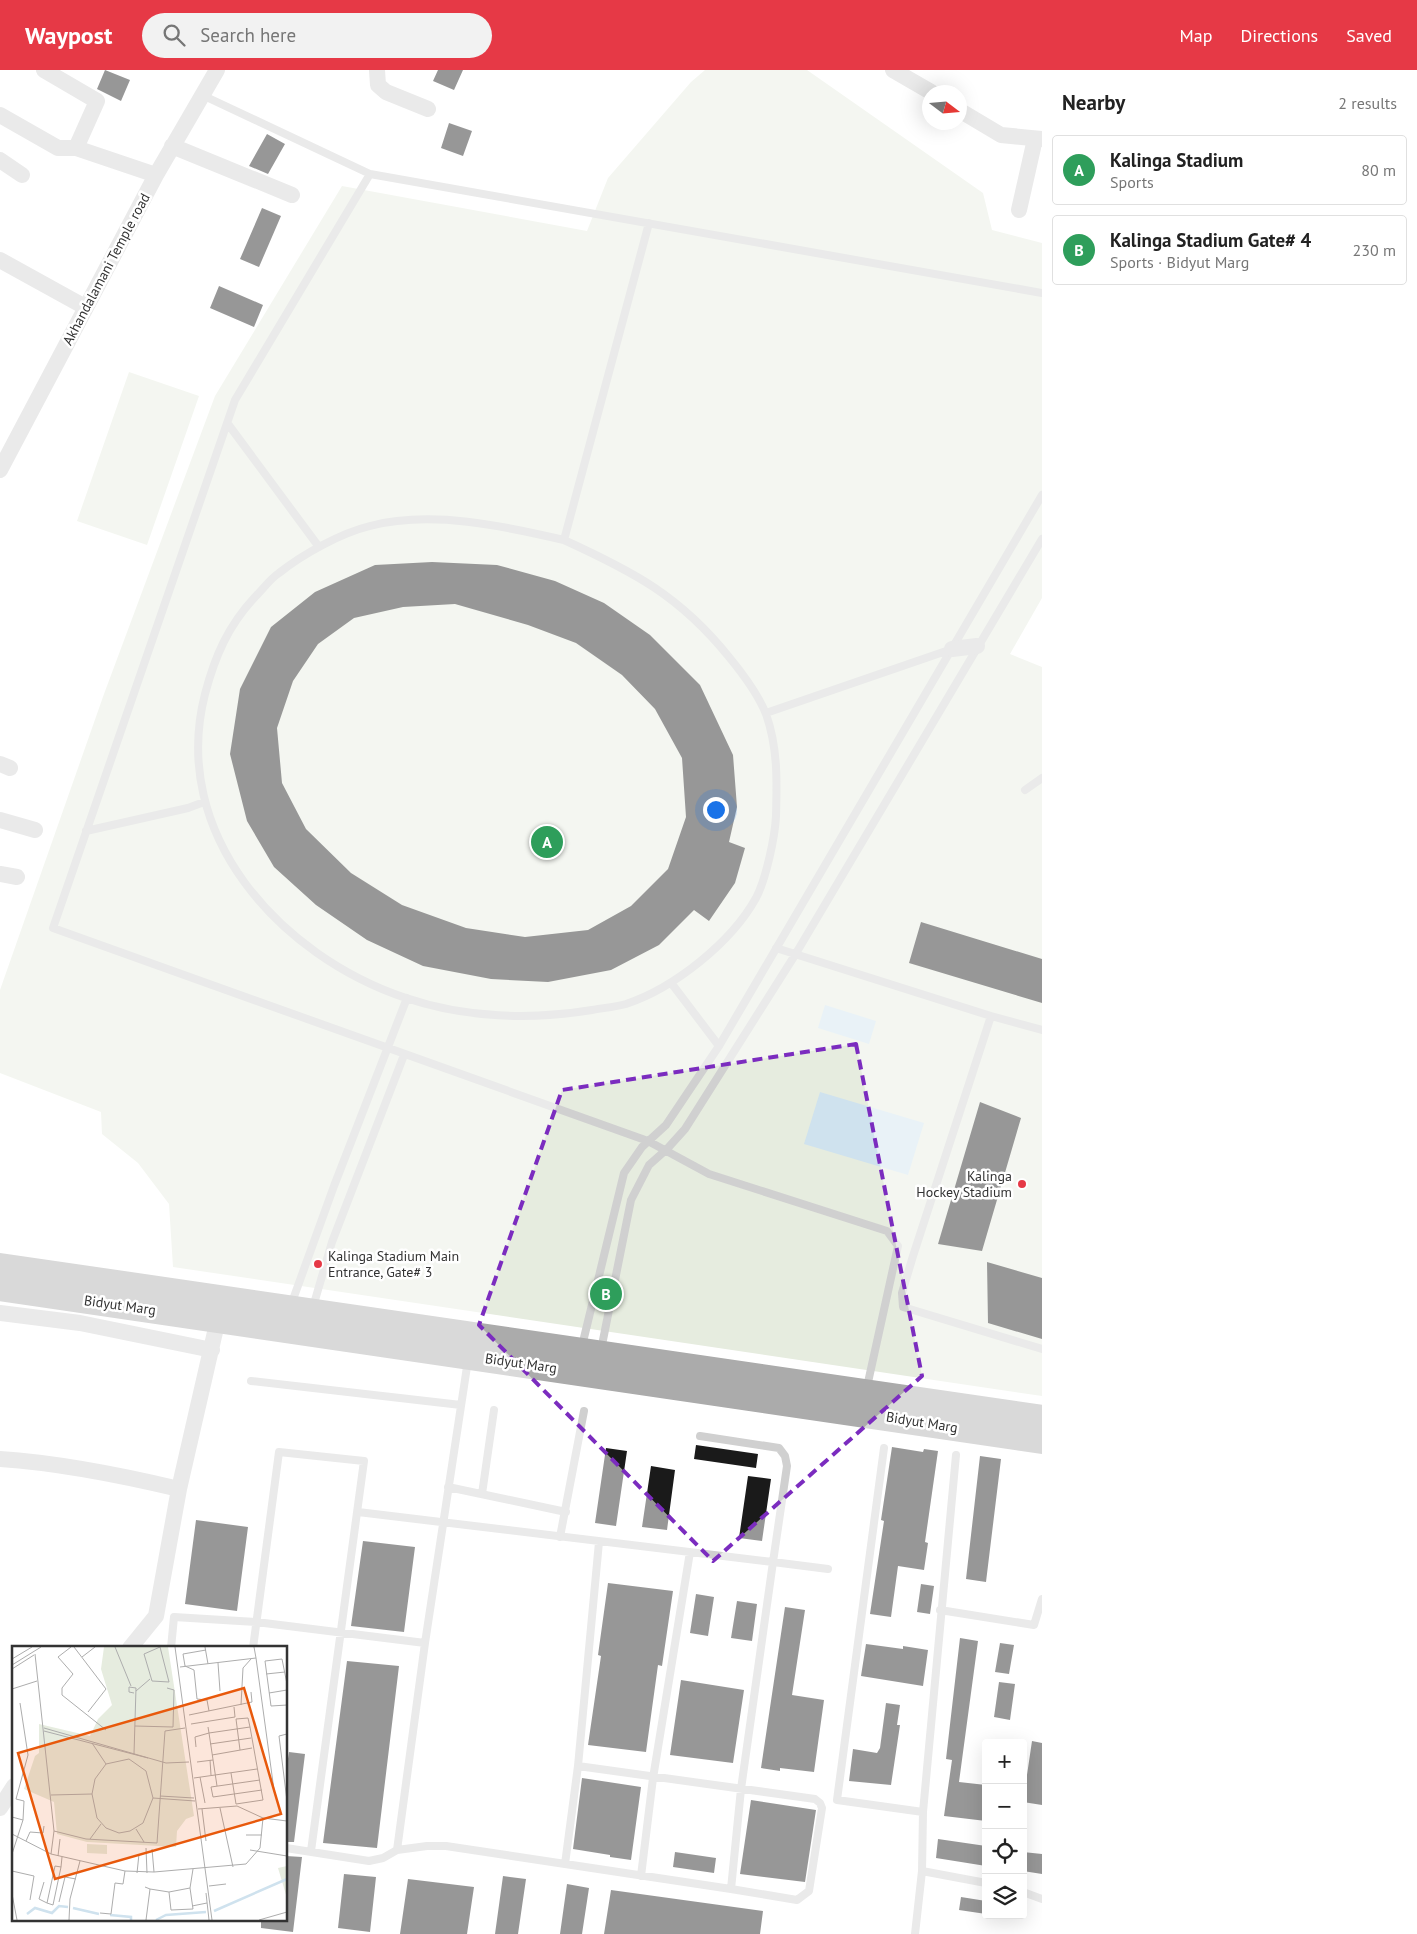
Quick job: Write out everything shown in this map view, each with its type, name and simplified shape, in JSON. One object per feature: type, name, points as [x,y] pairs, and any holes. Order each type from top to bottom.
[{"type":"main road","name":"Bidyut Marg","points":[[0,1266],[1042,1418]]},
{"type":"main road","name":"Bidyut Marg","points":[[0,1288],[1042,1441]]},
{"type":"street","points":[[44,70],[97,101],[76,148]]},
{"type":"street","name":"Akhandalamani Temple road","points":[[0,470],[156,175],[217,70]]},
{"type":"street","points":[[377,70],[378,85],[386,92],[428,109]]},
{"type":"street","points":[[894,70],[922,87]]},
{"type":"street","points":[[967,114],[1001,135],[1038,139],[1019,210]]},
{"type":"street","points":[[0,115],[58,148],[76,148],[156,175]]},
{"type":"street","points":[[172,146],[292,195]]},
{"type":"street","points":[[0,160],[22,174]]},
{"type":"street","points":[[0,260],[85,307]]},
{"type":"street","points":[[952,649],[978,646]]},
{"type":"street","points":[[0,820],[35,830]]},
{"type":"street","points":[[0,874],[17,877]]},
{"type":"street","points":[[0,1313],[80,1323],[212,1350]]},
{"type":"street","points":[[132,1646],[156,1616],[179,1489],[218,1319]]},
{"type":"street","points":[[0,1459],[52,1464],[125,1475],[179,1489]]},
{"type":"street","points":[[0,1808],[8,1788]]},
{"type":"lane","points":[[202,95],[370,174],[1042,293]]},
{"type":"lane","points":[[370,174],[235,400],[53,928],[648,1141],[667,1149],[709,1174],[887,1231],[898,1246],[866,1393]]},
{"type":"lane","points":[[564,540],[649,223]]},
{"type":"lane","points":[[228,424],[319,547]]},
{"type":"lane","points":[[591,1352],[624,1173],[648,1141],[666,1126],[719,1046],[1042,495]]},
{"type":"lane","points":[[421,520],[494,523],[564,540],[624,568],[672,598],[710,634],[741,671],[766,713],[778,766],[775,835],[756,897],[727,936],[672,984],[623,1005],[559,1015],[496,1016],[407,998],[366,981],[316,954],[272,917],[233,868],[204,802],[197,752],[202,706],[214,662],[237,616],[278,573],[319,547],[370,526],[421,520]]},
{"type":"lane","points":[[591,1352],[631,1200],[649,1165],[685,1129],[795,955],[1042,539]]},
{"type":"lane","points":[[766,713],[952,649]]},
{"type":"lane","points":[[1025,790],[1042,778]]},
{"type":"lane","points":[[86,831],[188,808],[204,802]]},
{"type":"lane","points":[[776,948],[991,1016],[1042,1030]]},
{"type":"lane","points":[[672,984],[719,1046]]},
{"type":"lane","points":[[301,1310],[334,1186],[407,998]]},
{"type":"lane","points":[[991,1016],[913,1256],[902,1293],[903,1307],[1042,1349]]},
{"type":"lane","points":[[301,1310],[332,1242],[404,1055]]},
{"type":"lane","points":[[397,1850],[425,1643],[469,1356]]},
{"type":"lane","points":[[251,1381],[461,1405]]},
{"type":"lane","points":[[482,1494],[494,1410]]},
{"type":"lane","points":[[560,1537],[584,1411]]},
{"type":"lane","points":[[700,1436],[779,1448],[785,1456],[787,1466],[741,1789],[731,1889]]},
{"type":"lane","points":[[884,1448],[837,1800],[923,1812]]},
{"type":"lane","points":[[253,1646],[279,1452],[364,1462],[311,1850]]},
{"type":"lane","points":[[916,1934],[922,1871],[923,1812],[940,1610],[956,1455]]},
{"type":"lane","points":[[448,1487],[566,1512]]},
{"type":"lane","points":[[358,1512],[828,1569]]},
{"type":"lane","points":[[565,1864],[578,1766],[599,1542]]},
{"type":"lane","points":[[642,1876],[654,1778],[690,1552]]},
{"type":"lane","points":[[940,1610],[1034,1626],[1042,1599]]},
{"type":"lane","points":[[171,1646],[174,1617],[256,1622],[425,1643]]},
{"type":"lane","points":[[288,1848],[311,1850],[370,1861],[383,1858],[397,1850],[427,1846],[446,1846],[797,1900],[809,1891],[822,1808],[820,1802],[815,1799],[578,1766]]},
{"type":"lane","points":[[922,1871],[982,1882]]},
{"type":"lane","points":[[1027,1893],[1042,1898]]},
{"type":"highlighted area","points":[[856,1044],[922,1376],[713,1561],[479,1325],[562,1090]]},
{"type":"shaded area","points":[[705,70],[807,70],[983,193],[992,230],[1042,243],[1042,598],[1010,654],[1042,667],[1042,1396],[173,1267],[169,1204],[138,1163],[102,1134],[101,1112],[0,1073],[0,990],[104,694],[215,396],[342,186],[587,231],[608,178],[691,82]]},
{"type":"shaded area","points":[[129,372],[199,396],[147,545],[77,521]]},
{"type":"water","points":[[825,1005],[876,1021],[869,1044],[818,1028]]},
{"type":"water","points":[[820,1092],[924,1123],[908,1175],[804,1144]]},
{"type":"building","points":[[105,70],[130,80],[121,101],[97,89]]},
{"type":"building","points":[[438,70],[463,70],[454,90],[433,81]]},
{"type":"building","points":[[449,123],[472,131],[463,156],[441,148]]},
{"type":"building","points":[[267,134],[285,144],[268,174],[249,166]]},
{"type":"building","points":[[262,208],[281,216],[259,267],[240,259]]},
{"type":"building","points":[[219,286],[263,305],[254,327],[210,308]]},
{"type":"building","points":[[432,562],[497,565],[555,581],[604,603],[650,635],[700,685],[733,755],[737,807],[729,842],[745,848],[735,883],[709,921],[694,910],[659,945],[611,970],[548,982],[491,979],[423,966],[367,940],[316,905],[274,867],[247,821],[230,754],[240,689],[271,627],[315,592],[375,565]],"holes":[[[455,604],[528,625],[576,643],[622,675],[655,709],[682,758],[686,817],[668,869],[631,906],[588,930],[525,937],[466,928],[402,905],[351,873],[306,829],[282,783],[277,728],[293,681],[318,644],[354,618],[403,607]]]},
{"type":"building","points":[[921,922],[1042,959],[1042,1003],[909,963]]},
{"type":"building","points":[[980,1102],[1021,1118],[982,1251],[938,1244]]},
{"type":"building","points":[[987,1262],[1042,1278],[1042,1339],[988,1323]]},
{"type":"building","points":[[696,1445],[758,1454],[756,1468],[694,1459]]},
{"type":"building","points":[[892,1447],[923,1452],[924,1449],[938,1451],[925,1542],[928,1543],[924,1570],[898,1566],[891,1617],[870,1614],[884,1521],[881,1520]]},
{"type":"building","points":[[606,1448],[627,1451],[616,1526],[595,1523]]},
{"type":"building","points":[[980,1456],[1001,1459],[986,1582],[966,1579]]},
{"type":"building","points":[[651,1466],[675,1470],[667,1530],[642,1527]]},
{"type":"building","points":[[748,1476],[771,1479],[762,1541],[739,1538]]},
{"type":"building","points":[[196,1520],[248,1527],[237,1611],[185,1604]]},
{"type":"building","points":[[363,1541],[415,1547],[404,1632],[351,1626]]},
{"type":"building","points":[[608,1583],[673,1591],[662,1666],[658,1665],[646,1752],[588,1745],[601,1656],[598,1655]]},
{"type":"building","points":[[921,1584],[934,1586],[930,1614],[917,1612]]},
{"type":"building","points":[[696,1594],[714,1597],[708,1636],[690,1633]]},
{"type":"building","points":[[737,1601],[757,1604],[752,1641],[731,1638]]},
{"type":"building","points":[[785,1607],[805,1610],[792,1695],[824,1700],[814,1772],[780,1768],[780,1771],[761,1768]]},
{"type":"building","points":[[960,1638],[978,1641],[959,1782],[982,1785],[982,1821],[944,1816],[952,1760],[946,1759]]},
{"type":"building","points":[[1000,1643],[1014,1645],[1009,1674],[995,1672]]},
{"type":"building","points":[[866,1644],[903,1649],[903,1646],[928,1650],[923,1686],[861,1676]]},
{"type":"building","points":[[347,1661],[399,1666],[377,1848],[323,1843]]},
{"type":"building","points":[[681,1680],[744,1690],[733,1763],[670,1755]]},
{"type":"building","points":[[999,1682],[1015,1684],[1010,1720],[994,1717]]},
{"type":"building","points":[[886,1703],[900,1705],[897,1725],[900,1725],[891,1785],[849,1781],[853,1749],[877,1753],[880,1748]]},
{"type":"building","points":[[1032,1741],[1042,1743],[1042,1805],[1027,1803],[1027,1775]]},
{"type":"building","points":[[289,1752],[305,1754],[294,1842],[288,1842]]},
{"type":"building","points":[[582,1778],[641,1787],[631,1860],[573,1849]]},
{"type":"building","points":[[751,1800],[816,1810],[805,1882],[740,1874]]},
{"type":"building","points":[[938,1839],[982,1845],[982,1865],[936,1858]]},
{"type":"building","points":[[675,1852],[716,1858],[714,1873],[673,1867]]},
{"type":"building","points":[[1027,1852],[1042,1854],[1042,1874],[1027,1872]]},
{"type":"building","points":[[288,1856],[302,1857],[293,1932],[261,1928],[261,1922],[288,1922]]},
{"type":"building","points":[[344,1874],[376,1877],[370,1932],[338,1928]]},
{"type":"building","points":[[503,1876],[526,1879],[518,1934],[495,1934]]},
{"type":"building","points":[[408,1879],[474,1887],[467,1934],[400,1934]]},
{"type":"building","points":[[567,1884],[589,1888],[582,1934],[560,1934]]},
{"type":"building","points":[[611,1890],[763,1911],[760,1934],[604,1934]]},
{"type":"building","points":[[961,1897],[982,1900],[982,1913],[959,1910]]},
{"type":"place","name":"Kalinga Stadium","points":[[547,842]]},
{"type":"place","name":"Kalinga Hockey Stadium","points":[[1022,1184]]},
{"type":"place","name":"Kalinga Stadium Main Entrance, Gate# 3","points":[[318,1264]]},
{"type":"place","name":"Kalinga Stadium Gate# 4","points":[[606,1294]]}]
